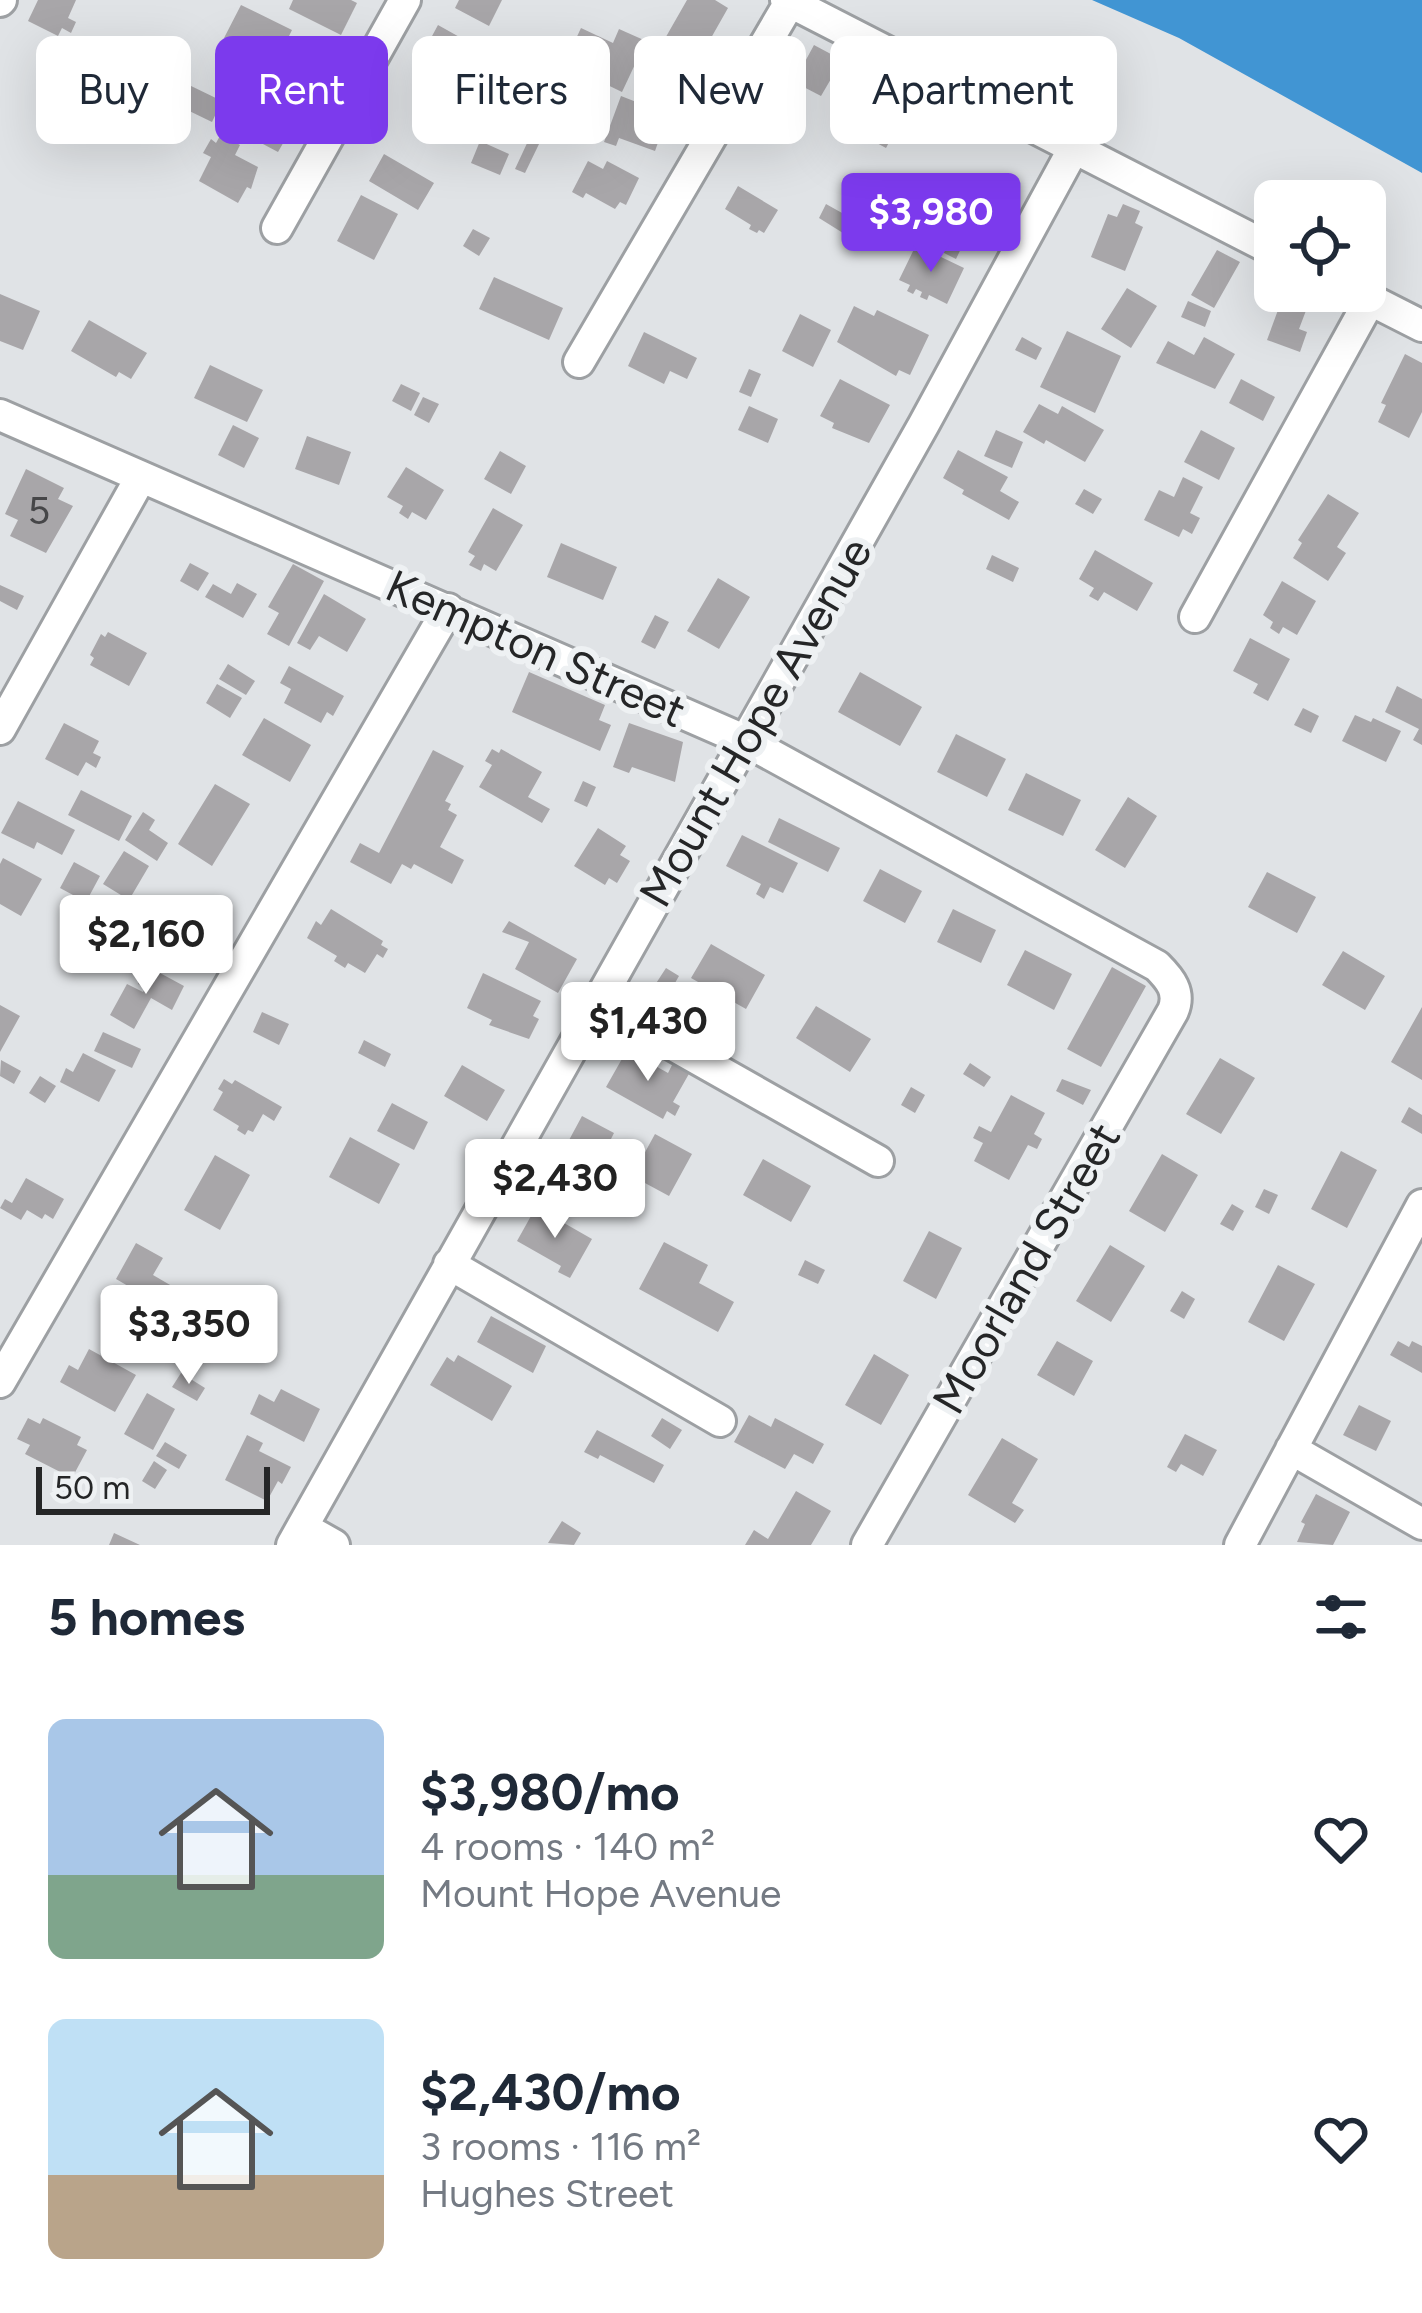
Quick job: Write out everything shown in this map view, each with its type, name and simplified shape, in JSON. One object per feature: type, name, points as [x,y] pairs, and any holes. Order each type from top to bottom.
[{"type":"street","points":[[277,228],[405,0]]},
{"type":"street","points":[[579,362],[788,1],[1254,240]]},
{"type":"street","name":"Mount Hope Avenue","points":[[297,1536],[1075,148]]},
{"type":"street","points":[[1386,307],[1422,326]]},
{"type":"street","points":[[1195,617],[1353,312]]},
{"type":"street","name":"Kempton Street","points":[[0,415],[744,740],[1157,966],[1175,989]]},
{"type":"street","points":[[0,729],[141,477]]},
{"type":"street","points":[[0,1382],[448,609]]},
{"type":"street","name":"Moorland Street","points":[[867,1545],[1173,1011],[1175,989]]},
{"type":"street","points":[[596,1002],[878,1161]]},
{"type":"street","points":[[1240,1545],[1422,1205]]},
{"type":"street","points":[[449,1264],[720,1421]]},
{"type":"street","points":[[1291,1449],[1422,1524]]},
{"type":"street","points":[[297,1536],[334,1545]]},
{"type":"water","points":[[1092,0],[1422,0],[1422,173],[1179,38]]},
{"type":"building","points":[[38,0],[76,0],[68,18],[76,22],[71,33],[62,28],[58,36],[28,21]]},
{"type":"building","points":[[293,0],[357,3],[341,35],[289,9]]},
{"type":"building","points":[[459,0],[502,0],[489,26],[455,8]]},
{"type":"building","points":[[687,0],[715,0],[728,8],[712,36],[666,36]]},
{"type":"building","points":[[241,5],[292,30],[289,36],[225,36]]},
{"type":"building","points":[[438,25],[458,36],[432,36]]},
{"type":"building","points":[[619,29],[635,36],[634,66],[622,92],[610,86],[610,42]]},
{"type":"building","points":[[814,45],[830,54],[830,81],[821,96],[806,88],[806,60]]},
{"type":"building","points":[[191,86],[215,98],[212,122],[191,112]]},
{"type":"building","points":[[621,96],[634,101],[634,143],[619,138],[616,146],[610,144],[610,126]]},
{"type":"building","points":[[211,139],[215,144],[240,145],[235,155],[258,167],[251,189],[247,187],[238,203],[199,181],[211,157],[203,153]]},
{"type":"building","points":[[479,144],[509,154],[500,175],[471,163]]},
{"type":"building","points":[[527,144],[539,144],[525,173],[515,169]]},
{"type":"building","points":[[384,154],[434,183],[418,210],[369,181]]},
{"type":"building","points":[[588,161],[603,169],[607,161],[639,178],[626,205],[620,202],[615,209],[586,193],[583,198],[572,192]]},
{"type":"building","points":[[883,176],[935,202],[929,214],[968,234],[956,259],[864,213]]},
{"type":"building","points":[[738,186],[778,210],[764,233],[749,229],[751,225],[725,209]]},
{"type":"building","points":[[361,195],[398,214],[374,260],[337,241]]},
{"type":"building","points":[[826,204],[851,218],[843,233],[819,218]]},
{"type":"building","points":[[1123,204],[1140,211],[1135,223],[1143,227],[1125,271],[1091,257],[1108,214],[1117,217]]},
{"type":"building","points":[[473,229],[490,238],[479,256],[463,246]]},
{"type":"building","points":[[916,245],[964,268],[947,304],[929,295],[927,300],[920,297],[922,292],[916,289],[913,294],[907,291],[910,285],[899,280]]},
{"type":"building","points":[[1217,250],[1240,262],[1214,308],[1191,295]]},
{"type":"building","points":[[494,277],[563,308],[549,340],[479,309]]},
{"type":"building","points":[[1127,288],[1157,306],[1131,348],[1101,329]]},
{"type":"building","points":[[0,294],[40,311],[23,350],[0,341]]},
{"type":"building","points":[[1188,301],[1211,311],[1205,327],[1181,317]]},
{"type":"building","points":[[854,306],[874,316],[877,310],[929,335],[910,375],[899,370],[896,376],[837,342]]},
{"type":"building","points":[[1277,312],[1305,312],[1299,329],[1307,332],[1300,352],[1267,340]]},
{"type":"building","points":[[800,314],[831,330],[813,367],[782,351]]},
{"type":"building","points":[[89,320],[147,353],[131,379],[119,372],[116,377],[71,351]]},
{"type":"building","points":[[1067,331],[1121,356],[1095,413],[1040,387]]},
{"type":"building","points":[[644,332],[697,358],[687,379],[670,371],[664,384],[628,366]]},
{"type":"building","points":[[1022,337],[1042,348],[1036,360],[1015,350]]},
{"type":"building","points":[[1204,337],[1235,354],[1215,389],[1156,363],[1168,341],[1194,355]]},
{"type":"building","points":[[1405,354],[1422,363],[1422,412],[1409,438],[1378,422],[1386,405],[1381,403]]},
{"type":"building","points":[[210,365],[263,390],[247,422],[194,398]]},
{"type":"building","points":[[749,369],[761,374],[751,397],[739,392]]},
{"type":"building","points":[[840,379],[890,405],[869,443],[832,428],[834,423],[820,416]]},
{"type":"building","points":[[1241,379],[1275,397],[1263,421],[1229,403]]},
{"type":"building","points":[[401,384],[420,393],[411,411],[392,401]]},
{"type":"building","points":[[423,397],[439,404],[429,423],[414,415]]},
{"type":"building","points":[[1039,404],[1058,414],[1062,406],[1104,430],[1085,462],[1023,432]]},
{"type":"building","points":[[749,406],[778,419],[768,443],[738,430]]},
{"type":"building","points":[[233,425],[259,438],[244,468],[218,455]]},
{"type":"building","points":[[996,430],[1023,442],[1012,468],[984,456]]},
{"type":"building","points":[[1201,430],[1235,448],[1219,480],[1184,462]]},
{"type":"building","points":[[307,436],[351,452],[339,485],[295,469]]},
{"type":"building","points":[[958,450],[1008,477],[1000,491],[1019,502],[1009,520],[943,478]]},
{"type":"building","points":[[500,451],[526,466],[511,494],[484,479]]},
{"type":"building","points":[[406,467],[444,490],[426,520],[412,512],[408,519],[399,513],[403,506],[387,497]]},
{"type":"building","points":[[26,469],[64,488],[58,499],[73,506],[46,553],[10,536],[18,520],[5,514]]},
{"type":"building","points":[[1183,477],[1203,487],[1190,513],[1200,518],[1192,534],[1183,529],[1179,537],[1144,520],[1159,490],[1174,497]]},
{"type":"building","points":[[1084,489],[1102,499],[1093,514],[1075,504]]},
{"type":"building","points":[[1328,494],[1359,513],[1337,547],[1346,553],[1328,581],[1293,558],[1302,543],[1298,540]]},
{"type":"building","points":[[493,508],[523,525],[496,571],[484,564],[481,571],[469,565],[475,556],[468,552]]},
{"type":"building","points":[[561,543],[617,567],[603,600],[547,577]]},
{"type":"building","points":[[1095,550],[1153,583],[1137,611],[1104,592],[1098,601],[1089,596],[1094,588],[1079,579]]},
{"type":"building","points":[[992,555],[1019,568],[1013,582],[986,569]]},
{"type":"building","points":[[190,563],[209,573],[198,591],[180,581]]},
{"type":"building","points":[[293,564],[324,581],[289,646],[267,634],[279,613],[268,607]]},
{"type":"building","points":[[718,578],[750,597],[719,649],[687,631]]},
{"type":"building","points":[[1282,581],[1316,601],[1297,635],[1283,627],[1279,634],[1263,615]]},
{"type":"building","points":[[237,583],[257,594],[243,618],[205,597],[213,584],[231,594]]},
{"type":"building","points":[[0,585],[24,596],[17,610],[0,601]]},
{"type":"building","points":[[324,594],[366,619],[347,652],[319,636],[310,650],[297,643]]},
{"type":"building","points":[[655,615],[669,622],[655,649],[641,642]]},
{"type":"building","points":[[108,632],[147,653],[129,686],[90,665],[101,634],[105,637]]},
{"type":"building","points":[[1250,638],[1290,659],[1268,701],[1253,693],[1258,684],[1233,671]]},
{"type":"building","points":[[228,664],[255,681],[246,695],[219,679]]},
{"type":"building","points":[[289,666],[344,696],[333,716],[327,712],[321,723],[284,703],[291,689],[280,683]]},
{"type":"building","points":[[529,672],[605,705],[599,720],[611,725],[600,751],[512,712]]},
{"type":"building","points":[[860,672],[922,707],[900,746],[838,712]]},
{"type":"building","points":[[217,684],[242,698],[230,718],[206,703]]},
{"type":"building","points":[[1397,686],[1422,699],[1422,745],[1413,740],[1419,729],[1385,712]]},
{"type":"building","points":[[1303,708],[1319,716],[1311,733],[1294,725]]},
{"type":"building","points":[[1355,715],[1401,731],[1386,762],[1342,741]]},
{"type":"building","points":[[264,718],[311,745],[290,782],[242,755]]},
{"type":"building","points":[[64,723],[99,741],[93,753],[101,757],[96,768],[86,762],[78,776],[45,759]]},
{"type":"building","points":[[629,723],[683,742],[675,782],[632,767],[629,773],[613,767]]},
{"type":"building","points":[[956,734],[1006,759],[987,797],[937,772]]},
{"type":"building","points":[[492,749],[499,753],[501,749],[542,772],[528,797],[550,809],[542,823],[479,787],[492,765],[485,761]]},
{"type":"building","points":[[433,750],[464,766],[445,801],[457,815],[440,847],[464,860],[452,884],[414,864],[411,869],[402,864],[391,884],[350,862],[360,843],[379,853]]},
{"type":"building","points":[[1026,773],[1081,800],[1063,836],[1008,810]]},
{"type":"building","points":[[583,781],[596,787],[587,807],[574,801]]},
{"type":"building","points":[[215,784],[250,804],[212,866],[178,844]]},
{"type":"building","points":[[81,790],[132,816],[119,841],[68,815]]},
{"type":"building","points":[[1128,797],[1157,816],[1125,868],[1095,850]]},
{"type":"building","points":[[18,801],[75,830],[62,855],[37,842],[34,849],[1,833]]},
{"type":"building","points":[[143,812],[155,820],[149,830],[168,843],[157,861],[125,840]]},
{"type":"building","points":[[779,818],[840,848],[828,872],[768,842]]},
{"type":"building","points":[[598,828],[626,846],[620,855],[630,861],[617,883],[609,878],[605,885],[574,866]]},
{"type":"building","points":[[742,835],[798,863],[783,893],[770,887],[764,899],[756,894],[761,884],[726,866]]},
{"type":"building","points":[[124,851],[149,866],[129,900],[103,884]]},
{"type":"building","points":[[3,858],[42,879],[21,916],[0,904]]},
{"type":"building","points":[[74,862],[100,876],[86,902],[60,888]]},
{"type":"building","points":[[880,869],[922,891],[905,923],[863,901]]},
{"type":"building","points":[[1267,872],[1316,897],[1297,933],[1248,907]]},
{"type":"building","points":[[181,896],[215,913],[201,942],[167,926]]},
{"type":"building","points":[[331,909],[383,941],[381,945],[388,949],[383,958],[377,954],[365,973],[348,963],[345,968],[334,961],[337,956],[307,938],[316,921],[321,925]]},
{"type":"building","points":[[953,909],[996,930],[981,963],[937,942]]},
{"type":"building","points":[[509,921],[577,959],[558,993],[515,969],[529,942],[502,932]]},
{"type":"building","points":[[711,944],[765,975],[746,1009],[691,978]]},
{"type":"building","points":[[1025,950],[1072,974],[1054,1010],[1007,985]]},
{"type":"building","points":[[1343,951],[1385,976],[1365,1010],[1322,985]]},
{"type":"building","points":[[147,966],[184,986],[172,1010],[151,998],[134,1029],[110,1015],[127,984],[143,992],[145,988],[138,984]]},
{"type":"building","points":[[1112,967],[1146,986],[1101,1067],[1067,1049]]},
{"type":"building","points":[[666,968],[679,976],[667,997],[653,988]]},
{"type":"building","points":[[483,973],[541,1001],[529,1039],[489,1025],[492,1020],[467,1008]]},
{"type":"building","points":[[0,1005],[20,1016],[0,1052]]},
{"type":"building","points":[[816,1006],[871,1039],[850,1072],[796,1038]]},
{"type":"building","points":[[1422,1007],[1422,1080],[1391,1062]]},
{"type":"building","points":[[262,1012],[289,1024],[279,1045],[253,1032]]},
{"type":"building","points":[[103,1032],[141,1049],[132,1068],[94,1051]]},
{"type":"building","points":[[364,1040],[391,1054],[385,1067],[358,1053]]},
{"type":"building","points":[[627,1050],[668,1073],[673,1063],[690,1072],[673,1102],[680,1106],[675,1116],[667,1111],[663,1119],[606,1087]]},
{"type":"building","points":[[83,1053],[116,1070],[99,1102],[60,1082],[66,1068],[73,1072]]},
{"type":"building","points":[[1220,1058],[1255,1078],[1221,1134],[1186,1114]]},
{"type":"building","points":[[1,1060],[21,1071],[14,1084],[0,1076]]},
{"type":"building","points":[[970,1063],[991,1077],[984,1087],[963,1074]]},
{"type":"building","points":[[462,1065],[505,1090],[487,1121],[444,1096]]},
{"type":"building","points":[[40,1076],[56,1086],[45,1103],[29,1093]]},
{"type":"building","points":[[224,1079],[232,1084],[235,1080],[282,1107],[274,1121],[263,1114],[253,1132],[248,1130],[245,1135],[213,1110]]},
{"type":"building","points":[[1062,1079],[1091,1090],[1083,1105],[1056,1091]]},
{"type":"building","points":[[911,1087],[925,1095],[915,1113],[901,1105]]},
{"type":"building","points":[[1011,1095],[1045,1113],[1034,1134],[1042,1139],[1037,1149],[1028,1145],[1009,1180],[974,1161],[983,1143],[973,1138],[979,1126],[991,1132]]},
{"type":"building","points":[[392,1103],[428,1122],[414,1150],[377,1131]]},
{"type":"building","points":[[1409,1107],[1422,1115],[1422,1134],[1401,1122]]},
{"type":"building","points":[[582,1116],[614,1133],[601,1159],[568,1142]]},
{"type":"building","points":[[655,1134],[692,1154],[669,1196],[632,1176]]},
{"type":"building","points":[[350,1137],[400,1164],[379,1204],[329,1177]]},
{"type":"building","points":[[1341,1151],[1377,1170],[1347,1228],[1311,1209]]},
{"type":"building","points":[[1162,1154],[1198,1175],[1165,1232],[1129,1211]]},
{"type":"building","points":[[215,1155],[250,1175],[220,1230],[184,1210]]},
{"type":"building","points":[[763,1159],[811,1186],[791,1222],[743,1195]]},
{"type":"building","points":[[26,1178],[64,1199],[53,1219],[27,1210],[21,1220],[0,1208],[5,1199],[12,1203]]},
{"type":"building","points":[[1264,1189],[1278,1195],[1269,1214],[1255,1207]]},
{"type":"building","points":[[1232,1204],[1244,1211],[1233,1231],[1220,1224]]},
{"type":"building","points":[[536,1207],[592,1239],[570,1278],[558,1272],[561,1266],[517,1241]]},
{"type":"building","points":[[929,1231],[962,1248],[936,1299],[903,1281]]},
{"type":"building","points":[[664,1242],[708,1265],[699,1283],[734,1302],[718,1332],[639,1289]]},
{"type":"building","points":[[136,1243],[163,1258],[153,1275],[177,1289],[167,1307],[157,1301],[153,1308],[144,1303],[147,1297],[116,1279]]},
{"type":"building","points":[[1110,1245],[1145,1266],[1111,1322],[1076,1301]]},
{"type":"building","points":[[805,1260],[825,1270],[818,1284],[798,1275]]},
{"type":"building","points":[[1278,1265],[1315,1284],[1284,1341],[1248,1322]]},
{"type":"building","points":[[1182,1291],[1195,1299],[1184,1319],[1170,1311]]},
{"type":"building","points":[[491,1316],[546,1346],[533,1373],[477,1342]]},
{"type":"building","points":[[1057,1341],[1093,1361],[1074,1396],[1037,1375]]},
{"type":"building","points":[[1398,1341],[1409,1347],[1412,1341],[1422,1346],[1422,1373],[1390,1355]]},
{"type":"building","points":[[89,1349],[136,1375],[115,1412],[60,1382],[69,1365],[78,1370]]},
{"type":"building","points":[[874,1354],[909,1375],[881,1425],[845,1405]]},
{"type":"building","points":[[458,1355],[512,1386],[492,1421],[430,1385],[447,1357],[454,1362]]},
{"type":"building","points":[[181,1373],[205,1388],[197,1401],[172,1387]]},
{"type":"building","points":[[281,1389],[320,1409],[304,1442],[250,1414],[259,1394],[274,1402]]},
{"type":"building","points":[[147,1393],[175,1409],[153,1450],[124,1434]]},
{"type":"building","points":[[1359,1405],[1391,1421],[1376,1451],[1343,1435]]},
{"type":"building","points":[[749,1415],[771,1427],[775,1418],[824,1444],[813,1464],[794,1454],[785,1469],[734,1442]]},
{"type":"building","points":[[28,1418],[40,1424],[43,1418],[81,1437],[77,1445],[87,1450],[72,1478],[25,1454],[30,1445],[17,1439]]},
{"type":"building","points":[[662,1418],[682,1430],[670,1449],[651,1436]]},
{"type":"building","points":[[597,1430],[664,1465],[654,1483],[600,1455],[598,1459],[584,1452]]},
{"type":"building","points":[[1185,1434],[1217,1450],[1203,1476],[1181,1464],[1176,1472],[1167,1467]]},
{"type":"building","points":[[247,1435],[263,1443],[259,1451],[291,1467],[267,1501],[225,1480]]},
{"type":"building","points":[[1002,1438],[1038,1459],[1012,1503],[1024,1510],[1015,1523],[968,1495]]},
{"type":"building","points":[[165,1442],[187,1455],[179,1469],[156,1456]]},
{"type":"building","points":[[154,1461],[167,1470],[155,1489],[142,1481]]},
{"type":"building","points":[[796,1491],[831,1511],[811,1545],[745,1545],[754,1530],[768,1539]]},
{"type":"building","points":[[1316,1494],[1350,1512],[1333,1545],[1297,1542],[1305,1524],[1301,1522]]},
{"type":"building","points":[[562,1521],[581,1533],[574,1545],[548,1543]]},
{"type":"building","points":[[114,1533],[140,1545],[109,1545]]}]
